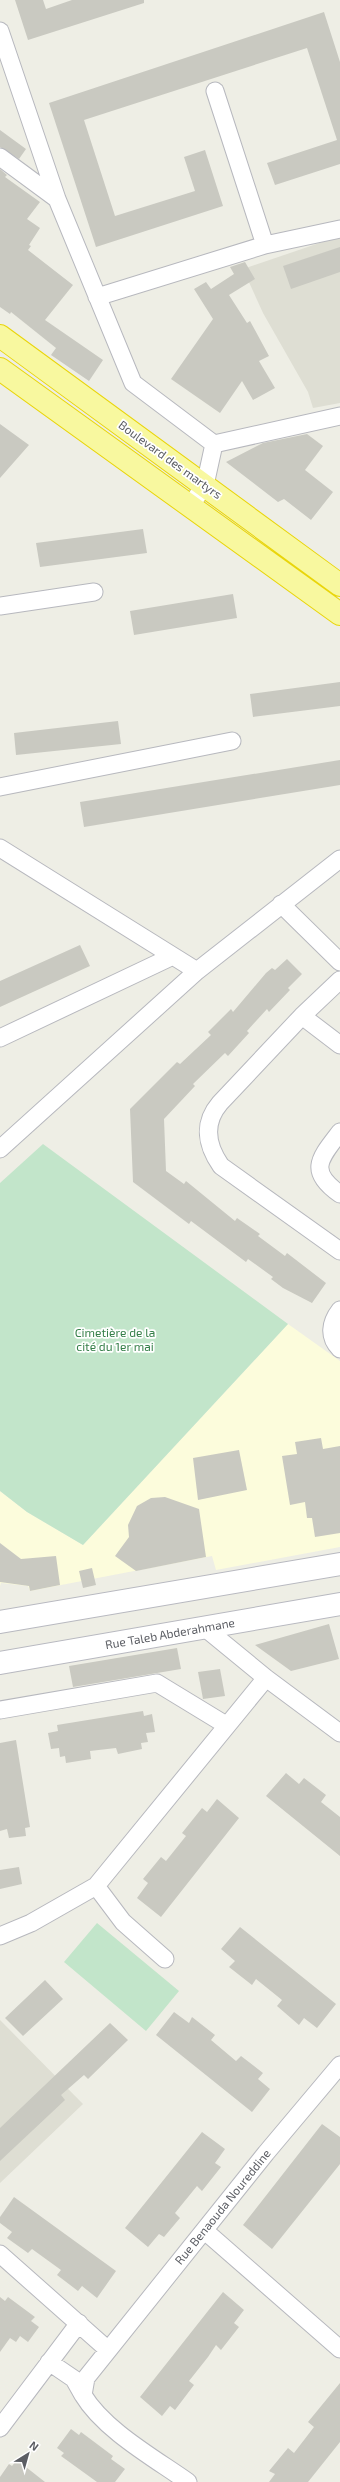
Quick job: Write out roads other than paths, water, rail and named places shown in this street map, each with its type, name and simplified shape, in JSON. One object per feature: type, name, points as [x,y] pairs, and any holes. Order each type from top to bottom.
[{"type":"highway","name":"Boulevard des martyrs","points":[[0,336],[340,585]]},
{"type":"highway","points":[[0,369],[340,614]]},
{"type":"main road","points":[[0,1622],[340,1564]]},
{"type":"main road","name":"Rue Taleb Abderahmane","points":[[0,1663],[340,1604]]},
{"type":"street","points":[[0,30],[57,199],[133,383],[214,444],[340,416]]},
{"type":"street","points":[[215,91],[265,245]]},
{"type":"street","points":[[0,157],[57,199]]},
{"type":"street","points":[[97,297],[265,245],[340,229]]},
{"type":"street","points":[[190,506],[205,485],[214,444]]},
{"type":"street","points":[[0,606],[94,592]]},
{"type":"street","points":[[0,787],[232,741]]},
{"type":"street","points":[[0,848],[197,972]]},
{"type":"street","points":[[0,1149],[197,972],[281,904],[340,859]]},
{"type":"street","points":[[281,904],[340,962]]},
{"type":"street","points":[[0,1038],[173,956]]},
{"type":"street","points":[[340,980],[302,1016],[215,1109],[211,1116],[208,1136],[213,1154],[221,1166],[340,1251]]},
{"type":"street","points":[[302,1016],[340,1045]]},
{"type":"street","points":[[340,1132],[322,1156],[319,1167],[325,1183],[340,1194]]},
{"type":"street","points":[[340,1310],[334,1318],[331,1329],[332,1338],[340,1350]]},
{"type":"street","points":[[205,1628],[266,1678],[340,1733]]},
{"type":"street","points":[[0,1936],[31,1923],[96,1886],[266,1678]]},
{"type":"street","points":[[0,1710],[157,1683],[226,1726]]},
{"type":"street","points":[[96,1886],[122,1922],[165,1959]]},
{"type":"street","name":"Rue Benaouda Noureddine","points":[[83,2395],[86,2378],[107,2350],[266,2153],[334,2083],[340,2065]]},
{"type":"street","points":[[204,2231],[340,2349]]},
{"type":"street","points":[[0,2254],[79,2323],[107,2350]]},
{"type":"street","points":[[0,2428],[79,2323]]},
{"type":"street","points":[[49,2362],[74,2379],[90,2407],[110,2426],[188,2482]]},
{"type":"park label","name":"Cimetière de la cité du 1er mai","points":[[115,1340]]}]
